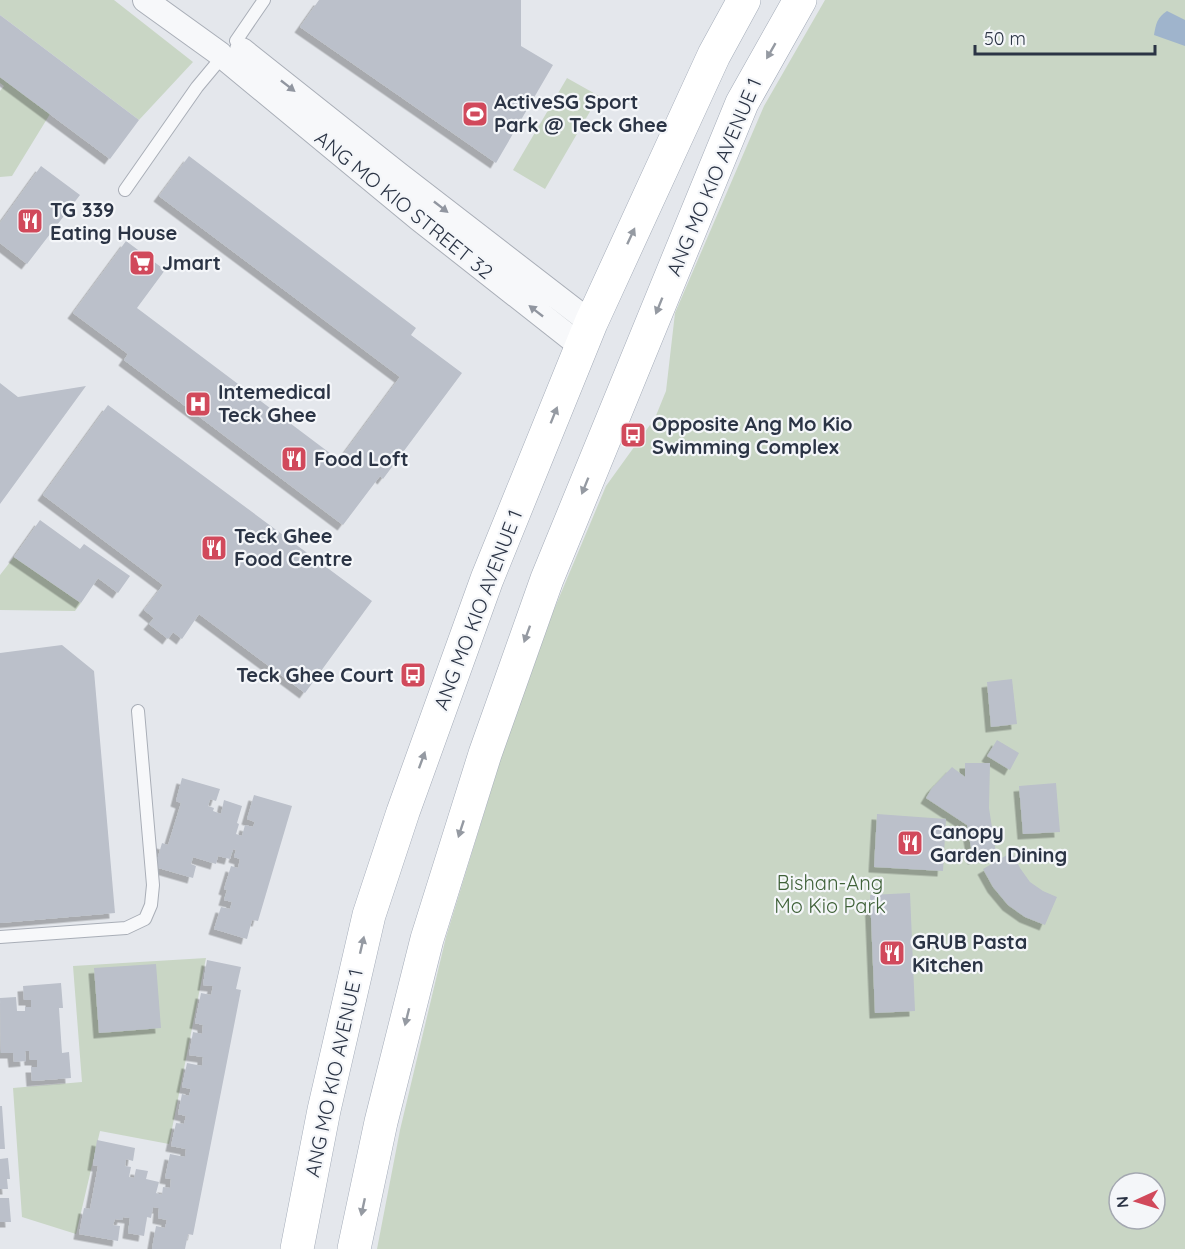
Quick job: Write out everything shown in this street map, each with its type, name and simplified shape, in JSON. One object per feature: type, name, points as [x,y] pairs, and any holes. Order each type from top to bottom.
[{"type":"main road","name":"ANG MO KIO AVENUE 1","points":[[297,1249],[324,1110],[369,915],[403,812],[487,579],[586,335],[714,55],[744,0]]},
{"type":"main road","name":"ANG MO KIO AVENUE 1","points":[[354,1249],[381,1122],[427,939],[485,754],[526,637],[551,568],[742,103],[800,0]]},
{"type":"street","name":"ANG MO KIO STREET 32","points":[[145,0],[230,50]]},
{"type":"street","name":"ANG MO KIO STREET 32","points":[[170,0],[230,50],[418,218],[586,335]]},
{"type":"lane","points":[[125,190],[197,87],[230,50],[264,0]]},
{"type":"lane","points":[[0,937],[126,928],[146,919],[151,905],[153,885],[138,711]]},
{"type":"green space","points":[[0,0],[114,0],[193,62],[139,120],[0,15]]},
{"type":"green space","name":"Bishan-Ang Mo Kio Park","points":[[825,0],[1185,0],[1185,1249],[377,1249],[400,1130],[446,937],[501,758],[553,612],[606,486],[655,418],[666,391],[675,313],[764,106]]},
{"type":"green space","points":[[0,77],[50,114],[12,176],[0,177],[0,91],[4,86],[0,83]]},
{"type":"green space","points":[[567,78],[599,96],[545,189],[513,170]]},
{"type":"green space","points":[[14,557],[81,603],[75,611],[0,610],[0,575]]},
{"type":"green space","points":[[206,958],[169,1144],[100,1131],[76,1234],[22,1217],[13,1088],[82,1082],[73,966]]},
{"type":"water","points":[[1167,11],[1185,20],[1185,46],[1154,35],[1158,21]]},
{"type":"building","name":"ActiveSG Sport Park @ Teck Ghee","points":[[319,0],[521,0],[521,46],[553,65],[496,163],[300,27]]},
{"type":"building","points":[[0,15],[139,120],[110,159],[0,77]]},
{"type":"building","points":[[189,156],[416,328],[411,335],[462,373],[383,479],[380,476],[343,525],[124,360],[128,354],[73,313],[126,241],[165,270],[137,308],[339,460],[400,377],[159,196]]},
{"type":"building","points":[[41,166],[80,195],[27,264],[0,243],[0,223]]},
{"type":"building","points":[[0,383],[18,397],[86,386],[0,504]]},
{"type":"building","points":[[108,405],[372,601],[305,693],[199,614],[182,639],[173,632],[168,639],[149,624],[154,618],[144,610],[163,585],[43,495]]},
{"type":"building","points":[[40,520],[80,549],[84,544],[130,576],[118,593],[98,578],[81,603],[14,557]]},
{"type":"building","points":[[62,645],[94,671],[115,913],[0,923],[0,653]]},
{"type":"building","points":[[1012,679],[1017,724],[991,727],[987,682]]},
{"type":"building","points":[[997,740],[1019,753],[1010,770],[987,756]]},
{"type":"building","points":[[965,763],[990,763],[989,808],[996,853],[973,859],[967,825],[926,798],[932,788],[952,767],[965,777]]},
{"type":"building","points":[[182,778],[220,789],[216,801],[210,799],[208,806],[214,808],[213,811],[221,814],[224,800],[242,806],[236,834],[242,836],[245,825],[253,827],[255,822],[247,819],[254,795],[292,806],[258,921],[252,920],[247,939],[214,929],[221,907],[230,909],[232,902],[224,900],[227,890],[224,889],[231,866],[238,868],[240,859],[234,857],[236,850],[233,849],[230,859],[218,856],[216,864],[193,857],[191,864],[196,866],[193,878],[155,867],[162,843],[168,845],[181,803],[176,801]]},
{"type":"building","points":[[1056,783],[1060,832],[1023,834],[1019,786]]},
{"type":"building","name":"Canopy Garden Dining","points":[[877,814],[946,819],[943,871],[874,867]]},
{"type":"building","points":[[1012,852],[1030,882],[1057,897],[1045,925],[1025,917],[1008,905],[993,887],[983,869]]},
{"type":"building","name":"GRUB Pasta Kitchen","points":[[910,893],[915,1011],[875,1013],[870,895]]},
{"type":"building","points":[[207,960],[241,967],[236,989],[241,990],[193,1235],[188,1234],[185,1249],[152,1249],[156,1226],[165,1228],[167,1220],[158,1218],[159,1208],[153,1207],[151,1218],[147,1217],[144,1236],[128,1233],[130,1218],[123,1217],[122,1220],[115,1219],[113,1225],[120,1226],[118,1241],[79,1234],[84,1208],[90,1209],[98,1166],[93,1165],[97,1140],[135,1148],[133,1161],[126,1159],[125,1166],[131,1167],[129,1177],[134,1178],[136,1169],[148,1171],[146,1179],[159,1182],[156,1193],[162,1195],[163,1187],[170,1188],[171,1179],[165,1178],[170,1154],[185,1157],[186,1149],[171,1146],[176,1123],[184,1124],[186,1116],[178,1114],[182,1094],[189,1096],[191,1089],[182,1087],[187,1063],[202,1066],[203,1057],[189,1055],[193,1032],[202,1034],[203,1025],[195,1023],[201,993],[211,995],[213,986],[203,985]]},
{"type":"building","points":[[156,964],[161,1028],[99,1033],[94,968]]},
{"type":"building","points":[[61,983],[63,1008],[59,1008],[62,1053],[69,1052],[71,1078],[32,1081],[31,1067],[37,1067],[37,1060],[30,1060],[29,1051],[25,1051],[26,1061],[14,1062],[13,1053],[1,1053],[0,998],[16,997],[17,1011],[25,1011],[25,1007],[31,1007],[31,1000],[24,1000],[23,986]]},
{"type":"building","points":[[0,1106],[2,1106],[5,1149],[0,1149]]},
{"type":"building","points":[[8,1158],[10,1179],[7,1179],[8,1189],[0,1189],[0,1159]]},
{"type":"building","points":[[0,1198],[9,1198],[11,1222],[0,1222]]},
{"type":"place","name":"ActiveSG Sport Park @ Teck Ghee","points":[[475,114]]},
{"type":"place","name":"TG 339 Eating House","points":[[30,221]]},
{"type":"place","name":"Jmart","points":[[142,263]]},
{"type":"place","name":"Intemedical Teck Ghee","points":[[198,404]]},
{"type":"place","name":"Opposite Ang Mo Kio Swimming Complex","points":[[633,435]]},
{"type":"place","name":"Food Loft","points":[[294,459]]},
{"type":"place","name":"Teck Ghee Food Centre","points":[[214,548]]},
{"type":"place","name":"Teck Ghee Court","points":[[413,675]]},
{"type":"place","name":"Canopy Garden Dining","points":[[910,843]]},
{"type":"place","name":"GRUB Pasta Kitchen","points":[[892,953]]}]
